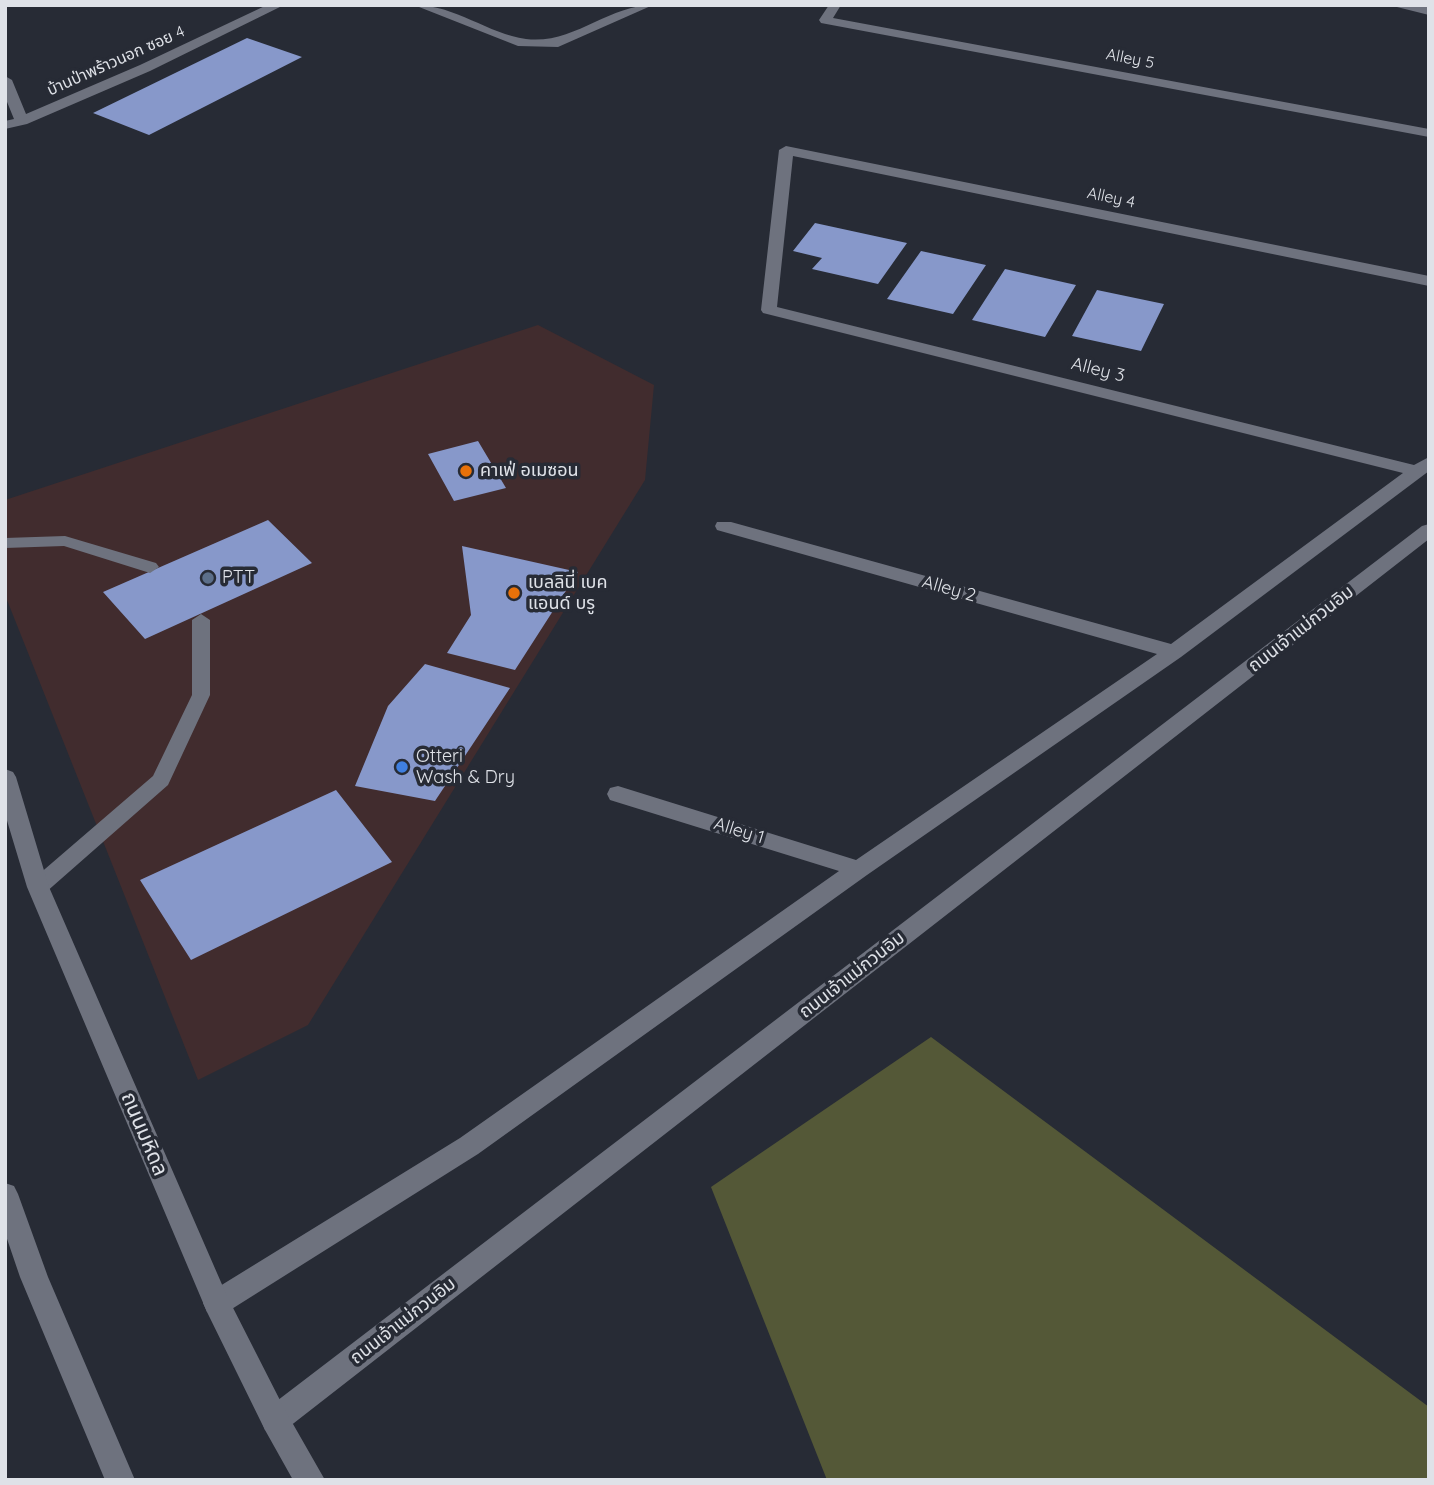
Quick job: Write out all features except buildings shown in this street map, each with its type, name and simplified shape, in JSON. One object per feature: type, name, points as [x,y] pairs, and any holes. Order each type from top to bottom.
[{"type":"street","name":"บ้านป่าพร้าวนอก ซอย 4","points":[[5,125],[22,121],[145,68],[278,5]]},
{"type":"street","points":[[421,5],[523,43],[558,43],[648,5]]},
{"type":"street","name":"Alley 5","points":[[835,5],[825,20],[1429,133]]},
{"type":"street","points":[[1395,5],[1429,10]]},
{"type":"street","points":[[5,80],[22,121]]},
{"type":"street","name":"Alley 4","points":[[769,310],[786,150],[1429,281]]},
{"type":"street","name":"Alley 3","points":[[769,310],[1423,467]]},
{"type":"street","points":[[217,1303],[470,1146],[859,869],[1174,652],[1423,467]]},
{"type":"street","name":"Alley 2","points":[[724,526],[1174,652]]},
{"type":"street","name":"ถนนเจ้าแม่กวนอิม","points":[[275,1420],[1429,530]]},
{"type":"street","name":"ถนนมหิดล","points":[[5,777],[37,887],[217,1303],[275,1420],[310,1480]]},
{"type":"street","name":"Alley 1","points":[[618,794],[859,869]]},
{"type":"street","points":[[5,1194],[34,1277],[120,1480]]},
{"type":"lane","points":[[5,542],[65,541],[150,567]]},
{"type":"lane","points":[[37,887],[161,780],[201,695],[201,620]]},
{"type":"shaded area","points":[[538,325],[654,385],[645,480],[308,1025],[198,1080],[5,595],[5,500]]},
{"type":"green space","points":[[931,1037],[1429,1407],[1429,1480],[827,1480],[711,1187]]},
{"type":"place","name":"คาเฟ่ อเมซอน","points":[[466,471]]},
{"type":"place","name":"PTT","points":[[208,578]]},
{"type":"place","name":"เบลลินี่ เบค แอนด์ บรู","points":[[514,593]]},
{"type":"place","name":"Otteri Wash & Dry","points":[[402,767]]}]
